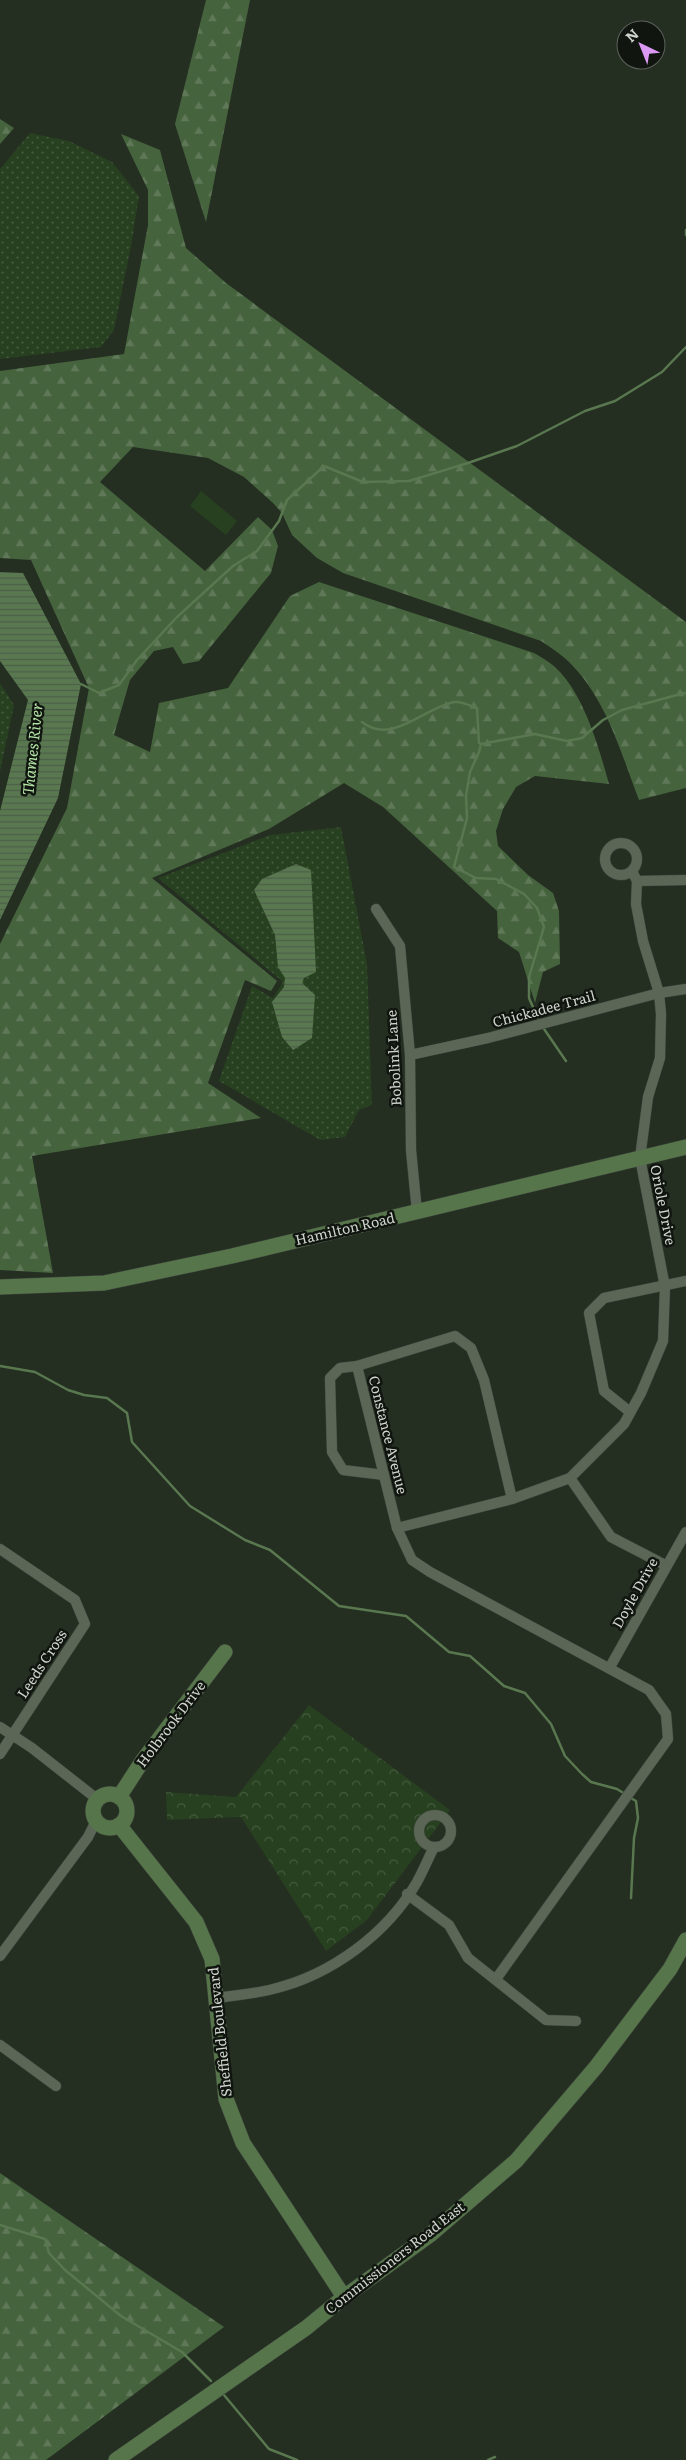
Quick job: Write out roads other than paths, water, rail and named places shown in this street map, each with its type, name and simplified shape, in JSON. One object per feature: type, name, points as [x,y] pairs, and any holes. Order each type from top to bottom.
[{"type":"main road","name":"Hamilton Road","points":[[0,1287],[104,1283],[232,1256],[686,1147]]},
{"type":"main road","name":"Holbrook Drive","points":[[120,1797],[143,1760],[224,1652]]},
{"type":"main road","points":[[106,1794],[120,1797],[126,1804],[127,1814],[118,1825],[104,1827],[96,1822],[93,1813],[97,1799],[106,1794]]},
{"type":"main road","name":"Sheffield Boulevard","points":[[118,1825],[196,1922],[212,1959],[226,2099],[243,2143],[344,2297]]},
{"type":"main road","name":"Commissioners Road East","points":[[116,2460],[306,2328],[344,2297],[430,2235],[516,2161],[596,2067],[670,1969],[686,1940]]},
{"type":"street","name":"Oriole Drive","points":[[397,1528],[512,1499],[570,1478],[624,1424],[663,1342],[664,1286],[640,1158],[648,1097],[660,1058],[661,1014],[659,994],[643,941],[636,904],[637,881],[632,870]]},
{"type":"street","points":[[637,881],[686,880]]},
{"type":"street","name":"Bobolink Lane","points":[[376,909],[400,946],[410,1056],[411,1150],[417,1212]]},
{"type":"street","name":"Chickadee Trail","points":[[410,1056],[659,994],[686,989]]},
{"type":"street","points":[[630,1412],[604,1391],[588,1313],[604,1298],[686,1281]]},
{"type":"street","name":"Constance Avenue","points":[[496,1979],[668,1739],[666,1714],[649,1690],[610,1667],[430,1572],[412,1560],[397,1528],[357,1366],[455,1336],[471,1348],[484,1380],[512,1499]]},
{"type":"street","points":[[357,1366],[340,1368],[330,1378],[332,1452],[343,1470],[384,1476]]},
{"type":"street","points":[[570,1478],[612,1537],[665,1565]]},
{"type":"street","name":"Doyle Drive","points":[[610,1667],[665,1565],[686,1532]]},
{"type":"street","name":"Leeds Cross","points":[[2,1554],[75,1600],[85,1624],[13,1736]]},
{"type":"street","points":[[0,1727],[97,1799]]},
{"type":"street","points":[[1,1753],[13,1736]]},
{"type":"street","points":[[0,1956],[88,1836],[96,1822]]},
{"type":"street","points":[[216,1998],[271,1990],[318,1973],[364,1943],[391,1916],[408,1894],[416,1883],[434,1847]]},
{"type":"street","points":[[408,1894],[450,1925],[468,1958],[546,2020],[576,2021]]},
{"type":"street","points":[[0,2045],[56,2086]]},
{"type":"water","name":"Thames River","points":[[0,572],[23,573],[81,684],[58,798],[0,920],[0,811],[28,700],[0,661]]},
{"type":"water","points":[[296,864],[311,870],[316,972],[304,978],[302,983],[315,995],[312,1038],[293,1050],[282,1037],[272,1002],[284,987],[285,978],[278,967],[275,935],[254,890],[262,879]]},
{"type":"waterway","points":[[686,230],[686,235]]},
{"type":"waterway","points":[[81,684],[99,693],[119,685],[137,660],[177,617],[233,566],[257,551],[279,521],[287,500],[324,466],[363,482],[409,481],[468,463],[517,446],[585,411],[615,401],[662,372],[686,347]]},
{"type":"waterway","points":[[481,744],[535,734],[567,741],[582,738],[603,720],[622,710],[686,694]]},
{"type":"waterway","points":[[362,722],[373,728],[385,730],[396,728],[443,705],[455,702],[477,708],[479,743],[481,744],[470,772],[466,796],[467,818],[454,867],[476,878],[496,879],[524,894],[537,908],[544,927],[529,977],[529,998],[539,1021]]},
{"type":"waterway","points":[[542,1026],[566,1061]]},
{"type":"waterway","points":[[0,1366],[35,1372],[68,1390],[84,1395],[107,1398],[127,1413],[132,1442],[190,1506],[245,1540],[270,1550],[339,1606],[406,1616],[449,1652],[470,1656],[504,1686],[525,1693],[551,1724],[565,1756],[582,1774],[591,1782],[617,1789],[625,1794]]},
{"type":"waterway","points":[[629,1797],[636,1801],[638,1818],[634,1838],[631,1898]]},
{"type":"waterway","points":[[0,2225],[45,2239],[49,2253],[65,2270],[121,2316],[182,2352],[211,2381]]},
{"type":"waterway","points":[[224,2395],[269,2449],[297,2460]]},
{"type":"waterway","points":[[488,2460],[495,2457]]}]
